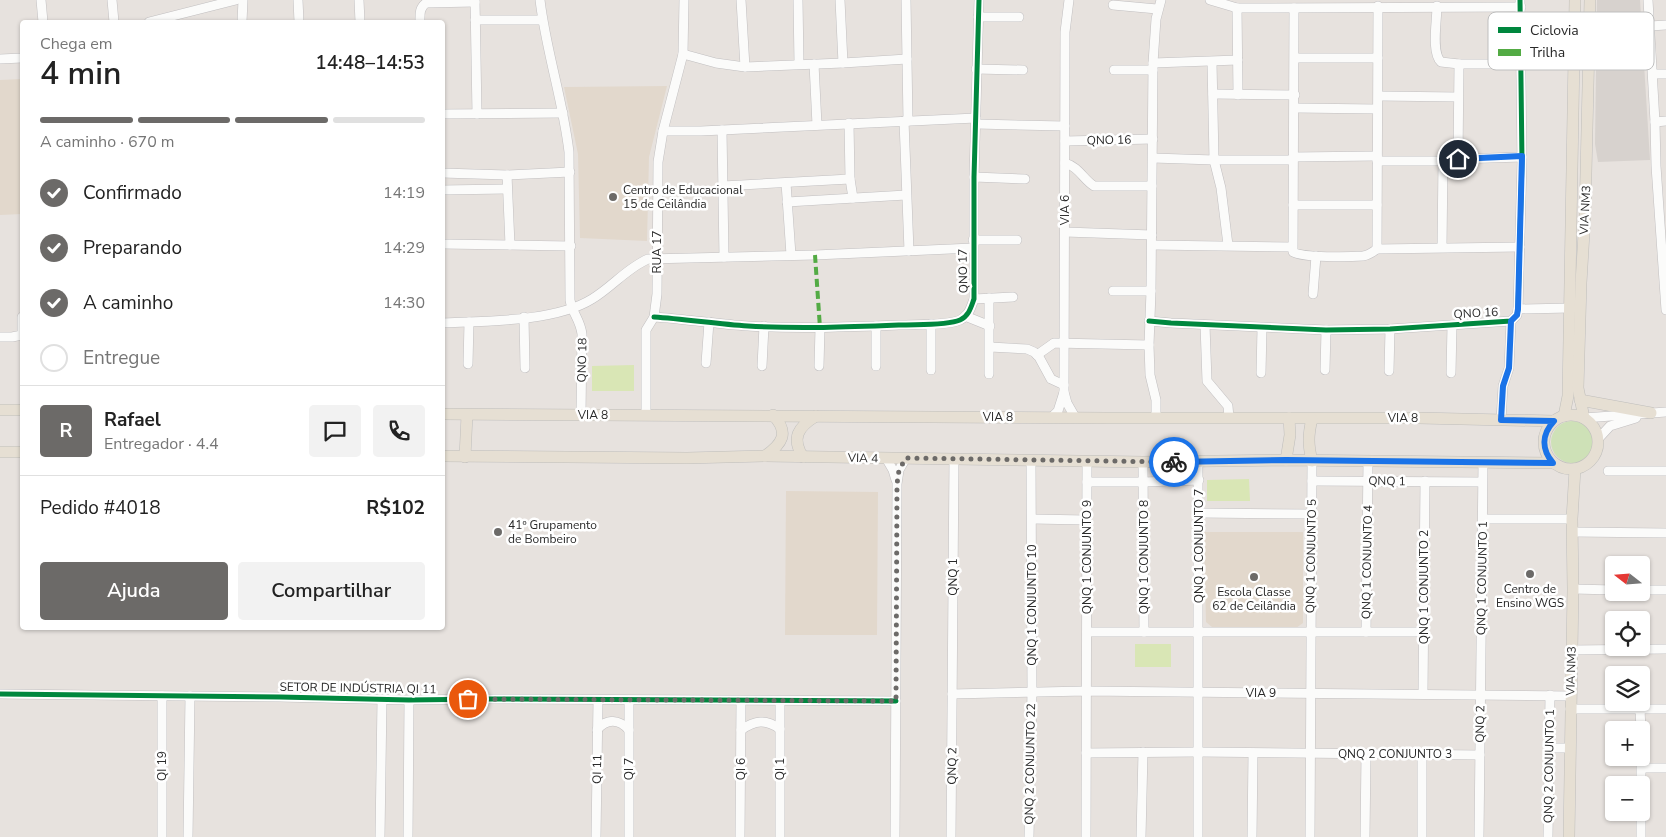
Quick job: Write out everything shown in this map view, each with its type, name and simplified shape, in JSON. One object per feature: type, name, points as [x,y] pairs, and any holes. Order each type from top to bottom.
[{"type":"main road","name":"VIA NM3","points":[[1559,419],[1568,396],[1574,70]]},
{"type":"main road","name":"VIA NM3","points":[[1584,418],[1578,388],[1580,302],[1586,216],[1589,70]]},
{"type":"main road","points":[[1580,400],[1651,413]]},
{"type":"main road","points":[[0,410],[20,410]]},
{"type":"main road","name":"VIA 8","points":[[445,414],[1559,419]]},
{"type":"main road","points":[[465,457],[468,415]]},
{"type":"main road","points":[[764,456],[778,446],[782,435],[781,427],[773,415]]},
{"type":"main road","points":[[1570,415],[1584,418],[1593,427],[1598,440],[1598,447],[1590,462],[1583,467],[1570,469],[1553,463],[1545,450],[1545,434],[1559,419],[1570,415]]},
{"type":"main road","points":[[803,457],[798,449],[796,440],[802,426],[816,416]]},
{"type":"main road","points":[[1286,460],[1290,435],[1288,418]]},
{"type":"main road","points":[[1312,419],[1308,439],[1312,461]]},
{"type":"main road","points":[[0,452],[20,452]]},
{"type":"main road","name":"VIA 4","points":[[445,456],[687,458],[764,456],[1087,462],[1286,460],[1553,463]]},
{"type":"main road","name":"VIA NM3","points":[[1569,837],[1573,505],[1570,469]]},
{"type":"street","points":[[41,0],[43,20]]},
{"type":"street","points":[[112,0],[114,20]]},
{"type":"street","points":[[165,20],[181,18],[236,0]]},
{"type":"street","points":[[242,20],[243,0]]},
{"type":"street","points":[[298,0],[299,20]]},
{"type":"street","points":[[359,0],[360,20]]},
{"type":"street","name":"QNO 18","points":[[540,0],[542,20],[563,113],[568,145],[571,246],[570,300],[572,308],[581,323],[581,415]]},
{"type":"street","name":"RUA 17","points":[[646,415],[646,330],[654,317],[656,307],[658,258],[656,177],[658,156],[683,54],[684,0]]},
{"type":"street","points":[[742,0],[745,67]]},
{"type":"street","points":[[798,0],[799,64]]},
{"type":"street","points":[[840,0],[843,63]]},
{"type":"street","points":[[906,0],[906,195],[909,251]]},
{"type":"street","name":"QNO 17","points":[[965,316],[970,312],[974,299],[974,177],[979,0]]},
{"type":"street","name":"VIA 6","points":[[1069,0],[1065,32],[1064,388],[1067,403],[1075,417]]},
{"type":"street","points":[[1156,418],[1156,400],[1150,375],[1149,320],[1152,240],[1153,67],[1157,9],[1161,0]]},
{"type":"street","name":"QNO 16","points":[[1210,0],[1234,5],[1260,4],[1294,8],[1520,3]]},
{"type":"street","points":[[420,20],[420,11],[426,3],[475,1],[477,114]]},
{"type":"street","points":[[1113,5],[1157,9]]},
{"type":"street","points":[[1234,5],[1238,60],[1238,95]]},
{"type":"street","points":[[1377,249],[1378,6]]},
{"type":"street","points":[[1438,6],[1436,56],[1441,62],[1488,64]]},
{"type":"street","points":[[1294,8],[1293,252],[1316,256],[1364,256],[1377,249],[1520,247]]},
{"type":"street","points":[[978,17],[1019,17]]},
{"type":"street","points":[[476,20],[542,20]]},
{"type":"street","points":[[683,54],[716,63],[745,67],[907,59]]},
{"type":"street","points":[[0,59],[20,58]]},
{"type":"street","points":[[1295,58],[1378,58]]},
{"type":"street","points":[[1114,70],[1238,60]]},
{"type":"street","points":[[1212,62],[1214,160],[1221,188],[1228,245]]},
{"type":"street","points":[[814,64],[817,125]]},
{"type":"street","points":[[1458,159],[1459,64]]},
{"type":"street","points":[[976,69],[1023,70]]},
{"type":"street","name":"QNO 16","points":[[1149,320],[1205,325],[1326,330],[1390,329],[1511,321],[1517,315],[1518,309],[1522,70]]},
{"type":"street","points":[[1653,70],[1655,122],[1661,171],[1666,310]]},
{"type":"street","points":[[1653,74],[1666,74]]},
{"type":"street","points":[[1213,94],[1295,95]]},
{"type":"street","points":[[1378,96],[1458,97]]},
{"type":"street","points":[[1295,108],[1377,109]]},
{"type":"street","points":[[445,114],[563,113]]},
{"type":"street","points":[[664,131],[906,121],[976,121],[1065,126]]},
{"type":"street","points":[[1655,122],[1666,121]]},
{"type":"street","points":[[849,123],[850,180],[853,198]]},
{"type":"street","points":[[722,130],[724,257]]},
{"type":"street","name":"QNO 16","points":[[1065,141],[1153,139]]},
{"type":"street","points":[[1153,158],[1214,160],[1377,158],[1443,161],[1522,156]]},
{"type":"street","points":[[1442,247],[1443,161]]},
{"type":"street","points":[[1065,163],[1076,168],[1094,186],[1152,186]]},
{"type":"street","points":[[445,172],[507,175],[570,172]]},
{"type":"street","points":[[507,175],[510,245]]},
{"type":"street","points":[[974,177],[1025,179]]},
{"type":"street","points":[[723,186],[850,180]]},
{"type":"street","points":[[786,183],[791,255]]},
{"type":"street","points":[[445,190],[507,190]]},
{"type":"street","points":[[787,202],[906,195]]},
{"type":"street","points":[[1293,205],[1377,205]]},
{"type":"street","points":[[1065,232],[1152,240],[1292,247]]},
{"type":"street","name":"QNO 17","points":[[658,258],[909,251],[1017,240]]},
{"type":"street","points":[[445,244],[571,246]]},
{"type":"street","points":[[1313,294],[1316,256]]},
{"type":"street","points":[[445,322],[524,317],[572,308],[592,299],[642,261],[658,258]]},
{"type":"street","points":[[1113,291],[1151,292]]},
{"type":"street","name":"QNO 17","points":[[974,299],[1013,297]]},
{"type":"street","points":[[989,298],[989,374]]},
{"type":"street","points":[[1518,309],[1570,308]]},
{"type":"street","points":[[654,317],[764,326],[820,328],[931,324],[961,320],[965,316],[990,326]]},
{"type":"street","points":[[524,317],[525,368]]},
{"type":"street","name":"QNO 16","points":[[1501,420],[1503,386],[1509,368],[1511,321]]},
{"type":"street","points":[[468,322],[468,364]]},
{"type":"street","points":[[706,363],[709,322]]},
{"type":"street","points":[[931,324],[931,370]]},
{"type":"street","points":[[1205,325],[1206,381],[1228,406],[1229,418]]},
{"type":"street","name":"QNO 16","points":[[1451,373],[1452,325]]},
{"type":"street","points":[[762,366],[764,326]]},
{"type":"street","points":[[876,326],[876,366]]},
{"type":"street","points":[[819,366],[820,328]]},
{"type":"street","points":[[1261,373],[1262,328]]},
{"type":"street","points":[[1389,371],[1390,329]]},
{"type":"street","points":[[1325,370],[1326,330]]},
{"type":"street","points":[[0,337],[20,335]]},
{"type":"street","points":[[1037,355],[1054,343],[1064,342],[1149,345]]},
{"type":"street","points":[[990,348],[1027,349],[1037,355],[1051,379],[1064,388],[1058,410],[1052,417]]},
{"type":"street","points":[[1584,418],[1666,412]]},
{"type":"street","points":[[1598,440],[1610,426],[1651,413]]},
{"type":"street","points":[[886,458],[893,470],[897,484]]},
{"type":"street","points":[[895,837],[897,484],[899,470],[906,458]]},
{"type":"street","name":"QNQ 1","points":[[952,694],[954,459]]},
{"type":"street","points":[[1031,460],[1032,519],[1086,520]]},
{"type":"street","name":"QNQ 1 CONJUNTO 7","points":[[1198,461],[1199,632]]},
{"type":"street","points":[[1312,461],[1312,481]]},
{"type":"street","points":[[1087,462],[1087,482],[1199,480]]},
{"type":"street","points":[[1143,462],[1144,482]]},
{"type":"street","name":"QNQ 1 CONJUNTO 4","points":[[1366,632],[1368,462]]},
{"type":"street","name":"QNQ 1 CONJUNTO 1","points":[[1480,694],[1483,463]]},
{"type":"street","points":[[1608,471],[1666,471]]},
{"type":"street","name":"QNQ 1","points":[[1312,481],[1482,482]]},
{"type":"street","name":"QNQ 1 CONJUNTO 5","points":[[1310,632],[1312,481]]},
{"type":"street","name":"QNQ 1 CONJUNTO 2","points":[[1423,693],[1425,481]]},
{"type":"street","name":"QNQ 1 CONJUNTO 9","points":[[1087,482],[1087,632]]},
{"type":"street","name":"QNQ 1 CONJUNTO 8","points":[[1144,482],[1144,632]]},
{"type":"street","points":[[1199,512],[1312,514]]},
{"type":"street","name":"QNQ 1 CONJUNTO 10","points":[[1032,519],[1032,691]]},
{"type":"street","points":[[1483,519],[1572,519]]},
{"type":"street","points":[[1572,532],[1666,532]]},
{"type":"street","points":[[1572,589],[1605,590]]},
{"type":"street","points":[[1650,590],[1666,590]]},
{"type":"street","points":[[1086,837],[1087,632],[1423,632]]},
{"type":"street","points":[[1198,837],[1199,632]]},
{"type":"street","points":[[1310,632],[1310,837]]},
{"type":"street","points":[[1572,650],[1666,649]]},
{"type":"street","name":"QNQ 2 CONJUNTO 22","points":[[1029,837],[1032,691]]},
{"type":"street","name":"VIA 9","points":[[952,694],[1086,691],[1570,696]]},
{"type":"street","name":"SETOR DE INDÚSTRIA QI 11","points":[[0,694],[409,700],[896,701]]},
{"type":"street","name":"QNQ 2","points":[[951,837],[952,694]]},
{"type":"street","name":"QNQ 2","points":[[1479,837],[1480,694]]},
{"type":"street","name":"QNQ 2 CONJUNTO 1","points":[[1548,837],[1550,695]]},
{"type":"street","name":"QI 19","points":[[162,696],[162,837]]},
{"type":"street","points":[[188,837],[190,696]]},
{"type":"street","points":[[380,837],[382,699]]},
{"type":"street","name":"SETOR DE INDÚSTRIA QI 11","points":[[408,837],[409,700]]},
{"type":"street","name":"QI 11","points":[[596,837],[598,700]]},
{"type":"street","name":"QI 7","points":[[629,700],[629,837]]},
{"type":"street","name":"QI 6","points":[[740,837],[741,700]]},
{"type":"street","name":"QI 1","points":[[780,701],[780,837]]},
{"type":"street","points":[[1570,709],[1605,709]]},
{"type":"street","points":[[1650,709],[1666,709]]},
{"type":"street","points":[[598,730],[605,722],[610,721],[624,724],[629,730]]},
{"type":"street","points":[[741,730],[751,723],[757,722],[770,724],[780,729]]},
{"type":"street","points":[[1548,748],[1569,748]]},
{"type":"street","points":[[1142,837],[1143,752]]},
{"type":"street","name":"QNQ 2 CONJUNTO 3","points":[[1086,754],[1198,752],[1480,755]]},
{"type":"street","points":[[1252,837],[1253,753]]},
{"type":"street","points":[[1365,837],[1366,754]]},
{"type":"street","points":[[1422,754],[1422,837]]},
{"type":"street","points":[[1642,776],[1642,768],[1666,768]]},
{"type":"street","points":[[1641,821],[1641,837]]},
{"type":"shaded area","points":[[1597,0],[1640,0],[1641,12],[1597,12]]},
{"type":"shaded area","points":[[1596,70],[1644,70],[1650,160],[1598,162],[1595,144]]},
{"type":"shaded area","points":[[20,79],[20,214],[0,215],[0,80]]},
{"type":"shaded area","name":"Centro de Educacional 15 de Ceilândia","points":[[667,86],[649,157],[647,241],[580,238],[578,154],[564,87]]},
{"type":"shaded area","points":[[786,491],[878,492],[877,635],[785,635]]},
{"type":"shaded area","name":"Escola Classe 62 de Ceilândia","points":[[1204,532],[1303,532],[1303,623],[1296,628],[1212,627],[1206,622]]},
{"type":"green space","points":[[634,365],[634,391],[592,391],[592,366]]},
{"type":"green space","points":[[1568,421],[1576,421],[1587,427],[1593,442],[1587,457],[1576,463],[1568,463],[1557,457],[1551,446],[1551,438],[1557,427]]},
{"type":"green space","points":[[1249,479],[1250,501],[1207,501],[1207,480]]},
{"type":"green space","points":[[1135,644],[1171,644],[1171,667],[1135,667]]},
{"type":"marked path","points":[[815,255],[820,328]]},
{"type":"cycle path","points":[[654,317],[748,326],[805,328],[939,324],[954,322],[966,316],[974,299],[974,177],[979,0]]},
{"type":"cycle path","points":[[1520,0],[1520,12]]},
{"type":"cycle path","points":[[1149,321],[1326,330],[1390,329],[1511,321],[1517,315],[1518,309],[1522,161],[1521,70]]},
{"type":"cycle path","points":[[0,694],[409,700],[896,701]]},
{"type":"way so far","points":[[468,699],[896,701],[897,484],[899,470],[906,458],[1174,462]]},
{"type":"place","name":"Centro de Educacional 15 de Ceilândia","points":[[613,197]]},
{"type":"place","name":"41º Grupamento de Bombeiro","points":[[498,532]]},
{"type":"place","name":"Centro de Ensino WGS","points":[[1530,574]]},
{"type":"place","name":"Escola Classe 62 de Ceilândia","points":[[1254,577]]},
{"type":"route","points":[[1174,462],[1286,460],[1553,463],[1548,457],[1544,442],[1545,434],[1554,421],[1501,420],[1503,386],[1509,368],[1511,321],[1517,315],[1518,309],[1522,156],[1458,159]]}]
